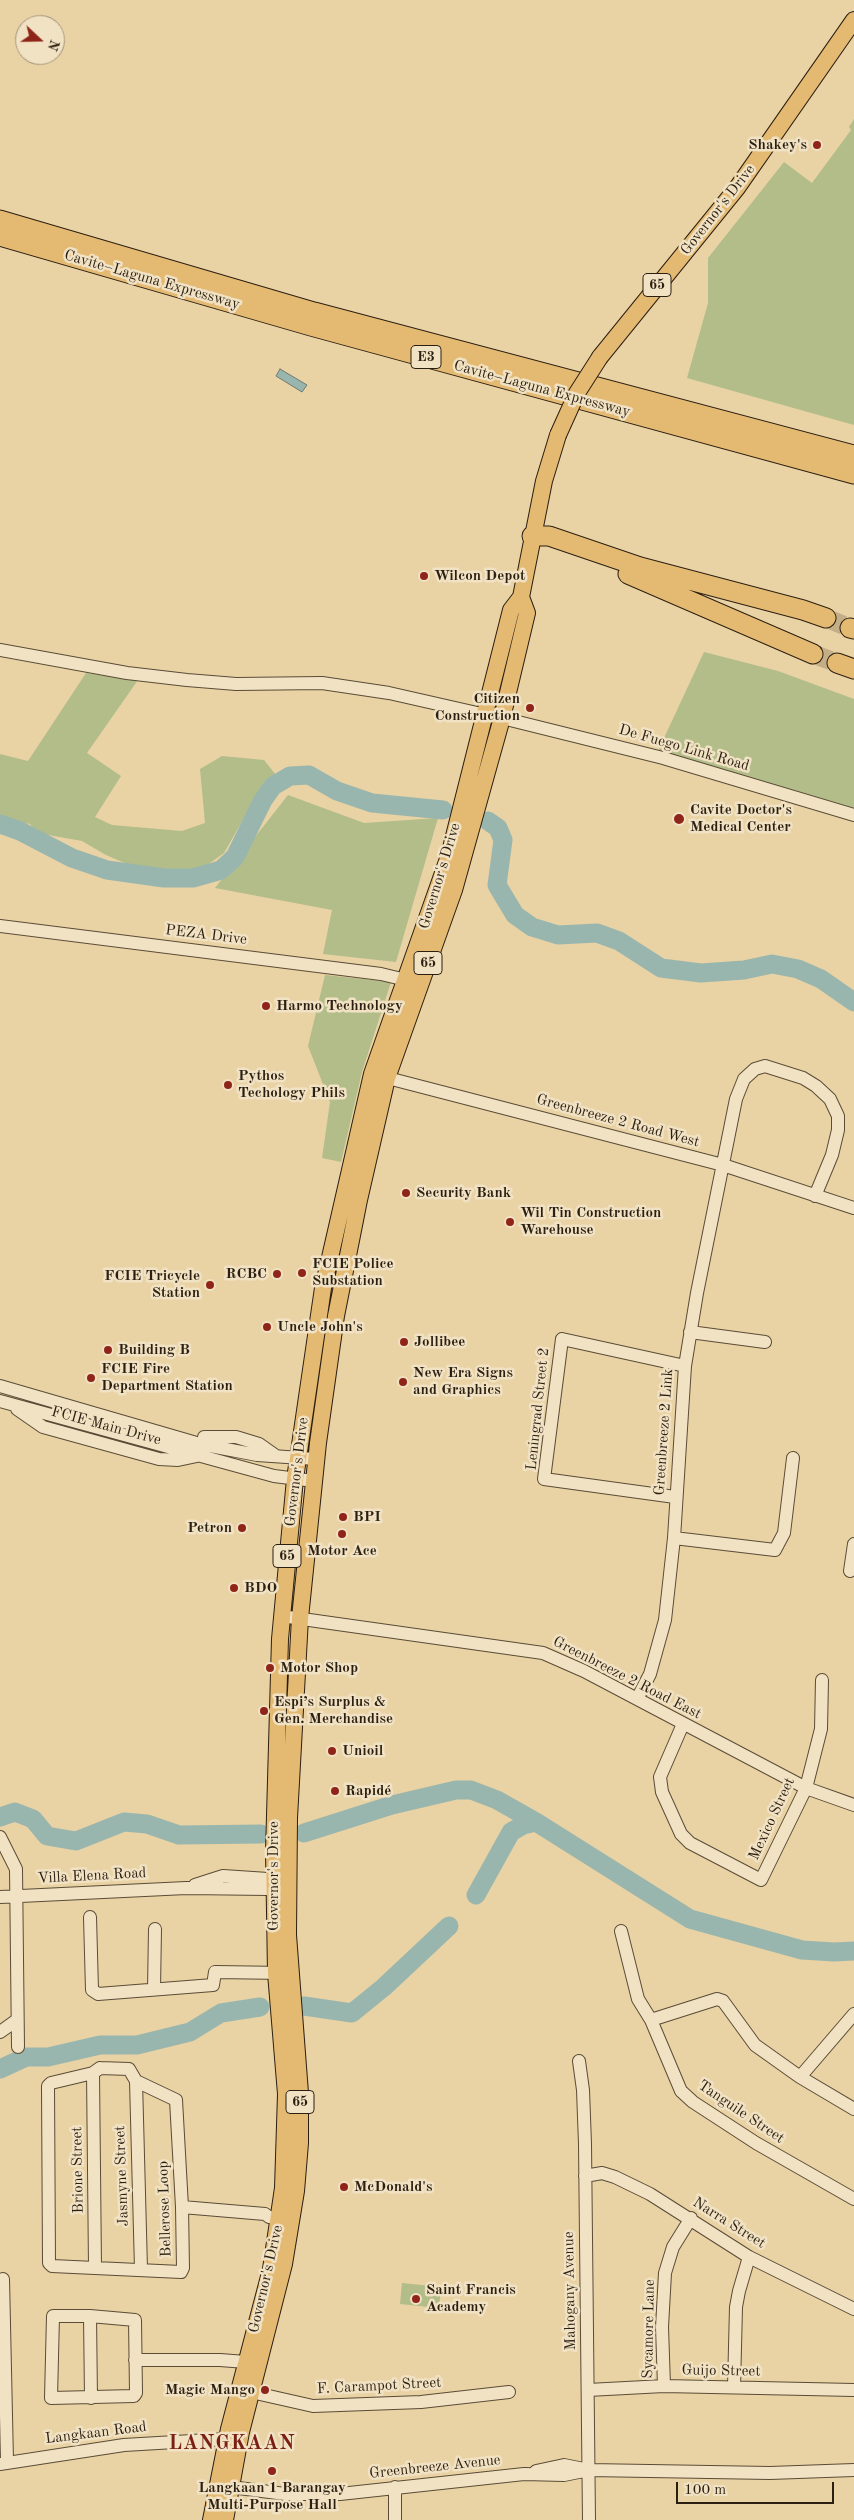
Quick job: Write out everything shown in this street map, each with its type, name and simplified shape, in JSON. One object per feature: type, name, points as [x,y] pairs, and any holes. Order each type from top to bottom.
[{"type":"highway","name":"Cavite–Laguna Expressway","points":[[0,220],[314,312],[854,455]]},
{"type":"highway","name":"Cavite–Laguna Expressway","points":[[0,236],[311,326],[854,474]]},
{"type":"highway","points":[[532,536],[549,536],[640,567],[803,610],[826,618]]},
{"type":"highway","points":[[532,536],[547,546],[636,576],[813,654]]},
{"type":"main road","name":"Governor's Drive","points":[[282,1818],[317,1454],[336,1316],[359,1200],[379,1076],[460,844],[476,783],[486,714],[511,610],[521,597],[544,481],[558,435],[578,393],[600,357],[737,188],[854,20]]},
{"type":"main road","name":"Governor's Drive","points":[[476,783],[502,718],[527,613],[521,597]]},
{"type":"main road","name":"Governor's Drive","points":[[211,2520],[226,2439],[270,2275],[280,2218],[285,2168],[287,2108],[281,1884],[281,1616],[295,1479],[330,1252],[406,980],[460,844]]},
{"type":"main road","points":[[299,1453],[317,1454]]},
{"type":"main road","name":"Governor's Drive","points":[[225,2520],[230,2487],[251,2392],[284,2264],[280,2218]]},
{"type":"street","points":[[0,650],[128,673],[187,680],[236,684],[322,683],[389,693],[486,714]]},
{"type":"street","name":"De Fuego Link Road","points":[[502,718],[663,758],[854,815]]},
{"type":"street","name":"PEZA Drive","points":[[0,926],[381,974],[406,980]]},
{"type":"street","points":[[723,1165],[736,1099],[744,1079],[755,1069],[765,1066],[803,1078],[816,1086],[830,1099],[838,1116],[838,1130],[832,1155],[815,1196]]},
{"type":"street","name":"Greenbreeze 2 Road West","points":[[379,1076],[723,1165],[854,1208]]},
{"type":"street","name":"Greenbreeze 2 Link","points":[[637,1699],[650,1674],[665,1620],[674,1538],[675,1497],[685,1366],[723,1165]]},
{"type":"street","points":[[690,1332],[765,1342]]},
{"type":"street","name":"Leningrad Street 2","points":[[675,1497],[544,1479],[562,1339],[685,1366]]},
{"type":"street","name":"FCIE Main Drive","points":[[0,1386],[156,1430],[167,1427],[202,1437],[236,1437],[259,1444],[276,1456],[299,1453]]},
{"type":"street","name":"FCIE Main Drive","points":[[6,1403],[43,1427],[159,1459],[178,1460],[198,1455],[274,1476],[314,1481]]},
{"type":"street","points":[[674,1538],[776,1550],[784,1533],[793,1458]]},
{"type":"street","points":[[850,1571],[854,1544]]},
{"type":"street","name":"Greenbreeze 2 Road East","points":[[281,1616],[543,1653],[637,1699],[806,1788],[854,1805]]},
{"type":"street","name":"Mexico Street","points":[[683,1724],[660,1776],[662,1792],[681,1834],[690,1843],[761,1880],[806,1788],[821,1729],[822,1680]]},
{"type":"street","points":[[0,1837],[4,1852],[16,1869],[18,2047]]},
{"type":"street","name":"Villa Elena Road","points":[[0,1897],[186,1888],[222,1876],[268,1879],[281,1884]]},
{"type":"street","points":[[90,1917],[92,1990],[94,1993],[213,1985],[215,1972],[283,1973]]},
{"type":"street","points":[[154,1989],[156,1929]]},
{"type":"street","name":"Tanguile Street","points":[[621,1931],[638,1998],[651,2020],[681,2091],[693,2102],[787,2162],[854,2199]]},
{"type":"street","points":[[651,2020],[717,1999],[723,2001],[755,2045],[800,2077],[854,2109]]},
{"type":"street","points":[[800,2077],[854,2014]]},
{"type":"street","points":[[0,2032],[17,2020]]},
{"type":"street","name":"Mahogany Avenue","points":[[579,2061],[583,2090],[585,2176],[589,2520]]},
{"type":"street","name":"Bellerose Loop","points":[[100,2068],[130,2069],[136,2081],[176,2100],[182,2210],[182,2270],[181,2272],[52,2266],[49,2263],[48,2086],[51,2083],[93,2073],[100,2068]]},
{"type":"street","name":"Brione Street","points":[[93,2073],[95,2267]]},
{"type":"street","name":"Jasmyne Street","points":[[136,2081],[141,2269]]},
{"type":"street","name":"Narra Street","points":[[585,2176],[602,2173],[615,2177],[650,2194],[691,2218],[750,2257],[854,2309]]},
{"type":"street","points":[[182,2210],[264,2220],[280,2218]]},
{"type":"street","name":"Sycamore Lane","points":[[664,2386],[662,2327],[665,2273],[672,2247],[691,2218]]},
{"type":"street","points":[[734,2387],[736,2308],[739,2291],[750,2257]]},
{"type":"street","points":[[3,2278],[3,2462]]},
{"type":"street","points":[[90,2316],[91,2398]]},
{"type":"street","points":[[90,2316],[135,2320],[135,2360],[134,2396],[51,2397],[52,2318],[90,2316]]},
{"type":"street","points":[[135,2360],[220,2360],[246,2362]]},
{"type":"street","name":"Guijo Street","points":[[588,2390],[664,2386],[854,2390]]},
{"type":"street","name":"F. Carampot Street","points":[[251,2392],[313,2406],[420,2402],[510,2392]]},
{"type":"street","name":"Langkaan Road","points":[[3,2462],[124,2444],[226,2439]]},
{"type":"street","name":"Greenbreeze Avenue","points":[[230,2487],[307,2495],[524,2474],[553,2476],[589,2470],[770,2473],[854,2470]]},
{"type":"street","points":[[395,2487],[395,2520]]},
{"type":"green space","points":[[854,119],[854,425],[687,378],[708,303],[708,258],[784,162],[812,183],[851,130],[849,127]]},
{"type":"green space","points":[[704,652],[778,671],[854,699],[854,811],[658,751]]},
{"type":"green space","points":[[86,673],[138,680],[87,753],[121,776],[95,817],[112,825],[182,831],[205,823],[200,769],[222,756],[264,760],[276,775],[256,797],[224,853],[203,868],[163,875],[148,873],[106,855],[82,841],[37,833],[30,824],[0,819],[0,754],[28,761]]},
{"type":"green space","points":[[288,795],[364,823],[438,818],[396,962],[323,954],[332,910],[215,888]]},
{"type":"green space","points":[[325,975],[391,982],[362,1072],[341,1162],[322,1158],[330,1102],[308,1046]]},
{"type":"green space","points":[[402,2283],[441,2287],[439,2308],[400,2304]]},
{"type":"water","points":[[280,369],[307,385],[302,392],[276,376]]},
{"type":"waterway","points":[[0,824],[20,831],[72,858],[107,870],[164,878],[193,878],[221,870],[235,857],[263,800],[273,786],[290,776],[309,775],[337,791],[372,803],[443,810]]},
{"type":"waterway","points":[[488,821],[498,828],[503,840],[497,885],[515,915],[532,927],[558,935],[597,933],[619,941],[661,968],[701,973],[744,970],[772,964],[798,969],[821,979],[854,1002]]},
{"type":"waterway","points":[[304,1833],[392,1805],[456,1790],[471,1790],[497,1800],[536,1822],[690,1919],[802,1950],[854,1951]]},
{"type":"waterway","points":[[0,1817],[15,1812],[33,1819],[47,1836],[76,1841],[124,1822],[147,1824],[179,1835],[261,1834]]},
{"type":"waterway","points":[[476,1895],[511,1832],[523,1825],[536,1822]]},
{"type":"waterway","points":[[304,2006],[352,2013],[384,1987],[449,1926]]},
{"type":"waterway","points":[[0,2069],[26,2057],[48,2057],[100,2045],[137,2045],[190,2032],[221,2013],[260,2007]]},
{"type":"tunnel","points":[[826,618],[850,628]]},
{"type":"tunnel","points":[[813,654],[837,663]]},
{"type":"place","name":"Shakey's","points":[[817,145]]},
{"type":"place","name":"Wilcon Depot","points":[[424,576]]},
{"type":"place","name":"Citizen Construction","points":[[530,708]]},
{"type":"place","name":"Cavite Doctor's Medical Center","points":[[679,819]]},
{"type":"place","name":"Harmo Technology","points":[[266,1006]]},
{"type":"place","name":"Pythos Techology Phils","points":[[228,1085]]},
{"type":"place","name":"Security Bank","points":[[406,1193]]},
{"type":"place","name":"Wil Tin Construction Warehouse","points":[[510,1222]]},
{"type":"place","name":"FCIE Police Substation","points":[[302,1273]]},
{"type":"place","name":"RCBC","points":[[277,1274]]},
{"type":"place","name":"FCIE Tricycle Station","points":[[210,1285]]},
{"type":"place","name":"Uncle John's","points":[[267,1327]]},
{"type":"place","name":"Jollibee","points":[[404,1342]]},
{"type":"place","name":"Building B","points":[[108,1350]]},
{"type":"place","name":"FCIE Fire Department Station","points":[[91,1378]]},
{"type":"place","name":"New Era Signs and Graphics","points":[[403,1382]]},
{"type":"place","name":"BPI","points":[[343,1517]]},
{"type":"place","name":"Petron","points":[[242,1528]]},
{"type":"place","name":"Motor Ace","points":[[342,1534]]},
{"type":"place","name":"BDO","points":[[234,1588]]},
{"type":"place","name":"Motor Shop","points":[[270,1668]]},
{"type":"place","name":"Espi’s Surplus & Gen. Merchandise","points":[[264,1711]]},
{"type":"place","name":"Unioil","points":[[332,1751]]},
{"type":"place","name":"Rapidé","points":[[335,1791]]},
{"type":"place","name":"McDonald's","points":[[344,2187]]},
{"type":"place","name":"Saint Francis Academy","points":[[416,2299]]},
{"type":"place","name":"Magic Mango","points":[[265,2390]]},
{"type":"place","name":"Langkaan 1 Barangay Multi-Purpose Hall","points":[[272,2471]]},
{"type":"district","name":"LANGKAAN","points":[[232,2444]]}]
